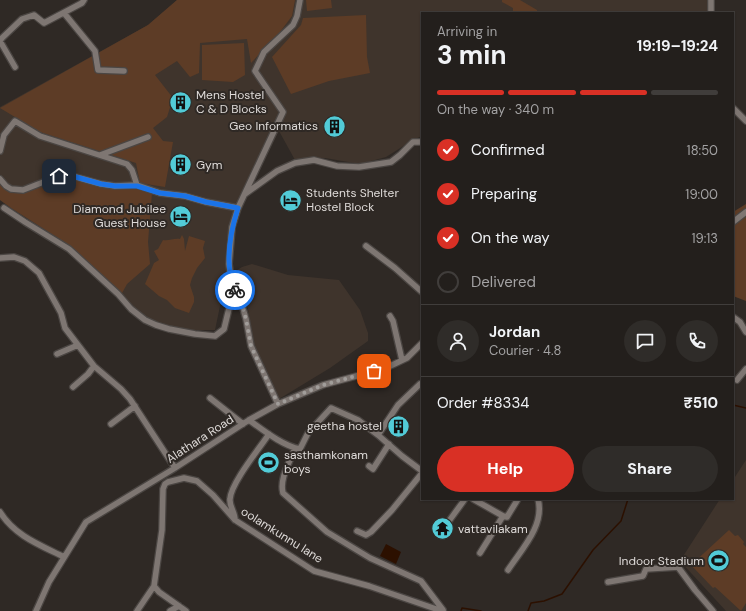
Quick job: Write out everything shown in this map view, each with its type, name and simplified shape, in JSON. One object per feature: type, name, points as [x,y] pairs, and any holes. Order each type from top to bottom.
[{"type":"street","points":[[15,67],[0,41],[1,37],[22,19],[34,15],[44,23],[82,3],[84,0]]},
{"type":"street","points":[[278,404],[251,346],[246,319],[231,279],[229,264],[232,227],[238,208],[283,112],[255,71],[264,52],[293,25],[297,16],[300,0]]},
{"type":"street","points":[[711,0],[711,12]]},
{"type":"street","points":[[64,12],[95,50],[98,70],[124,70]]},
{"type":"street","points":[[734,109],[746,121]]},
{"type":"street","points":[[0,152],[4,135],[15,121],[40,136],[128,164],[132,170],[137,186]]},
{"type":"street","points":[[100,155],[123,148],[148,137]]},
{"type":"street","points":[[244,195],[276,171],[295,163],[314,160],[337,166],[359,167],[391,162],[413,142],[421,142]]},
{"type":"street","points":[[0,179],[11,189],[23,190],[59,176],[76,177],[101,184],[115,186],[137,186],[160,193],[185,196],[206,202],[238,208]]},
{"type":"street","points":[[4,208],[69,249],[118,294],[131,309],[145,320],[156,325],[195,334],[215,336],[224,329],[234,288]]},
{"type":"street","points":[[734,221],[746,212]]},
{"type":"street","points":[[366,246],[395,268],[421,291]]},
{"type":"street","points":[[0,258],[14,257],[25,261],[39,273],[61,313],[65,328],[94,366],[121,389],[135,406],[175,468]]},
{"type":"street","points":[[390,316],[393,321],[402,360]]},
{"type":"street","points":[[734,318],[740,322],[746,332]]},
{"type":"street","points":[[58,354],[78,345]]},
{"type":"street","name":"Alathara Road","points":[[36,611],[49,582],[86,522],[175,468],[249,420],[278,404],[323,385],[386,368],[402,360],[421,345]]},
{"type":"street","points":[[73,388],[94,366]]},
{"type":"street","points":[[737,380],[746,369]]},
{"type":"street","points":[[378,435],[398,405],[420,384]]},
{"type":"street","points":[[210,398],[243,424]]},
{"type":"street","points":[[111,424],[135,406]]},
{"type":"street","points":[[249,420],[269,434],[295,448],[300,449],[308,433],[331,408],[358,420],[421,471]]},
{"type":"street","points":[[235,520],[235,513],[230,504],[232,489],[269,434]]},
{"type":"street","points":[[369,466],[373,469],[389,444]]},
{"type":"street","points":[[295,448],[283,481],[283,494],[327,532],[370,558],[421,581],[443,611]]},
{"type":"street","points":[[357,531],[366,535],[371,532],[392,510],[421,473]]},
{"type":"street","name":"oolamkunnu lane","points":[[154,586],[162,530],[162,492],[164,486],[168,482],[184,478],[197,481],[213,495],[235,520],[314,571],[368,586],[443,611]]},
{"type":"street","points":[[449,521],[464,500]]},
{"type":"street","points":[[475,500],[507,517],[517,500]]},
{"type":"street","points":[[508,570],[536,526],[540,511],[538,500]]},
{"type":"street","points":[[0,512],[15,530],[27,539],[64,557]]},
{"type":"street","points":[[480,553],[503,516]]},
{"type":"street","points":[[608,582],[643,576],[646,569],[678,567],[694,590],[713,611]]},
{"type":"street","points":[[137,611],[154,586],[159,592],[186,611]]},
{"type":"street","points":[[170,611],[179,606]]},
{"type":"shaded area","points":[[177,0],[709,0],[708,12],[421,12],[421,136],[386,157],[360,164],[325,158],[295,160],[279,131],[246,197],[234,228],[232,260],[234,272],[242,267],[252,264],[288,275],[339,280],[360,310],[368,333],[368,341],[330,368],[279,399],[255,350],[248,309],[238,286],[224,287],[215,330],[189,330],[156,323],[138,312],[69,245],[0,200],[0,107],[148,25]]},
{"type":"shaded area","points":[[177,0],[295,0],[292,16],[280,32],[251,63],[247,39],[200,43],[199,73],[190,77],[177,61],[155,75],[173,98],[167,117],[153,128],[163,141],[173,142],[165,187],[140,183],[136,163],[40,132],[0,108],[148,25]]},
{"type":"shaded area","points":[[306,0],[331,0],[332,8],[307,11]]},
{"type":"shaded area","points":[[502,0],[520,0],[537,10],[537,12],[513,12],[513,8],[502,2]]},
{"type":"shaded area","points":[[366,15],[367,57],[370,73],[329,81],[291,94],[272,57],[301,25],[303,18]]},
{"type":"shaded area","points":[[244,43],[245,75],[233,82],[202,80],[202,45]]},
{"type":"shaded area","points":[[60,179],[77,180],[100,187],[115,189],[137,188],[152,193],[148,242],[150,264],[127,284],[121,295],[69,245],[0,200],[0,183],[6,188],[14,191],[21,191],[37,188]]},
{"type":"shaded area","points":[[746,204],[746,301],[734,296],[734,211]]},
{"type":"shaded area","points":[[182,235],[184,239],[185,251],[189,236],[205,241],[203,248],[205,258],[197,268],[190,285],[194,302],[189,313],[175,308],[167,300],[159,296],[145,284],[154,263],[159,260],[154,251],[158,249],[163,240],[180,239]]},
{"type":"shaded area","points":[[746,460],[746,611],[726,611],[680,561],[719,500],[734,500],[734,478]]},
{"type":"shaded area","name":"Indoor Stadium","points":[[729,530],[735,536],[738,535],[746,547],[746,603],[741,611],[715,587],[713,588],[691,565]]},
{"type":"shaded area","points":[[386,544],[401,552],[396,564],[380,556]]},
{"type":"waterway","points":[[734,405],[746,408]]},
{"type":"waterway","points":[[528,611],[531,603],[544,601],[562,594],[593,550],[621,521],[628,500]]},
{"type":"waterway","points":[[461,611],[462,608],[481,611]]},
{"type":"way so far","points":[[235,290],[242,305],[246,319],[251,346],[278,404],[323,385],[374,371]]},
{"type":"place","name":"Mens Hostel C & D Blocks","points":[[180,102]]},
{"type":"place","name":"Geo Informatics","points":[[334,126]]},
{"type":"place","name":"Gym","points":[[180,165]]},
{"type":"place","name":"Students Shelter Hostel Block","points":[[291,200]]},
{"type":"place","name":"Diamond Jubilee Guest House","points":[[181,216]]},
{"type":"place","name":"geetha hostel","points":[[398,426]]},
{"type":"place","name":"sasthamkonam boys","points":[[268,462]]},
{"type":"place","name":"vattavilakam","points":[[443,529]]},
{"type":"place","name":"Indoor Stadium","points":[[719,561]]},
{"type":"route","points":[[59,176],[76,177],[115,186],[137,186],[160,193],[185,196],[206,202],[238,208],[232,227],[229,264],[231,279],[235,290]]}]
